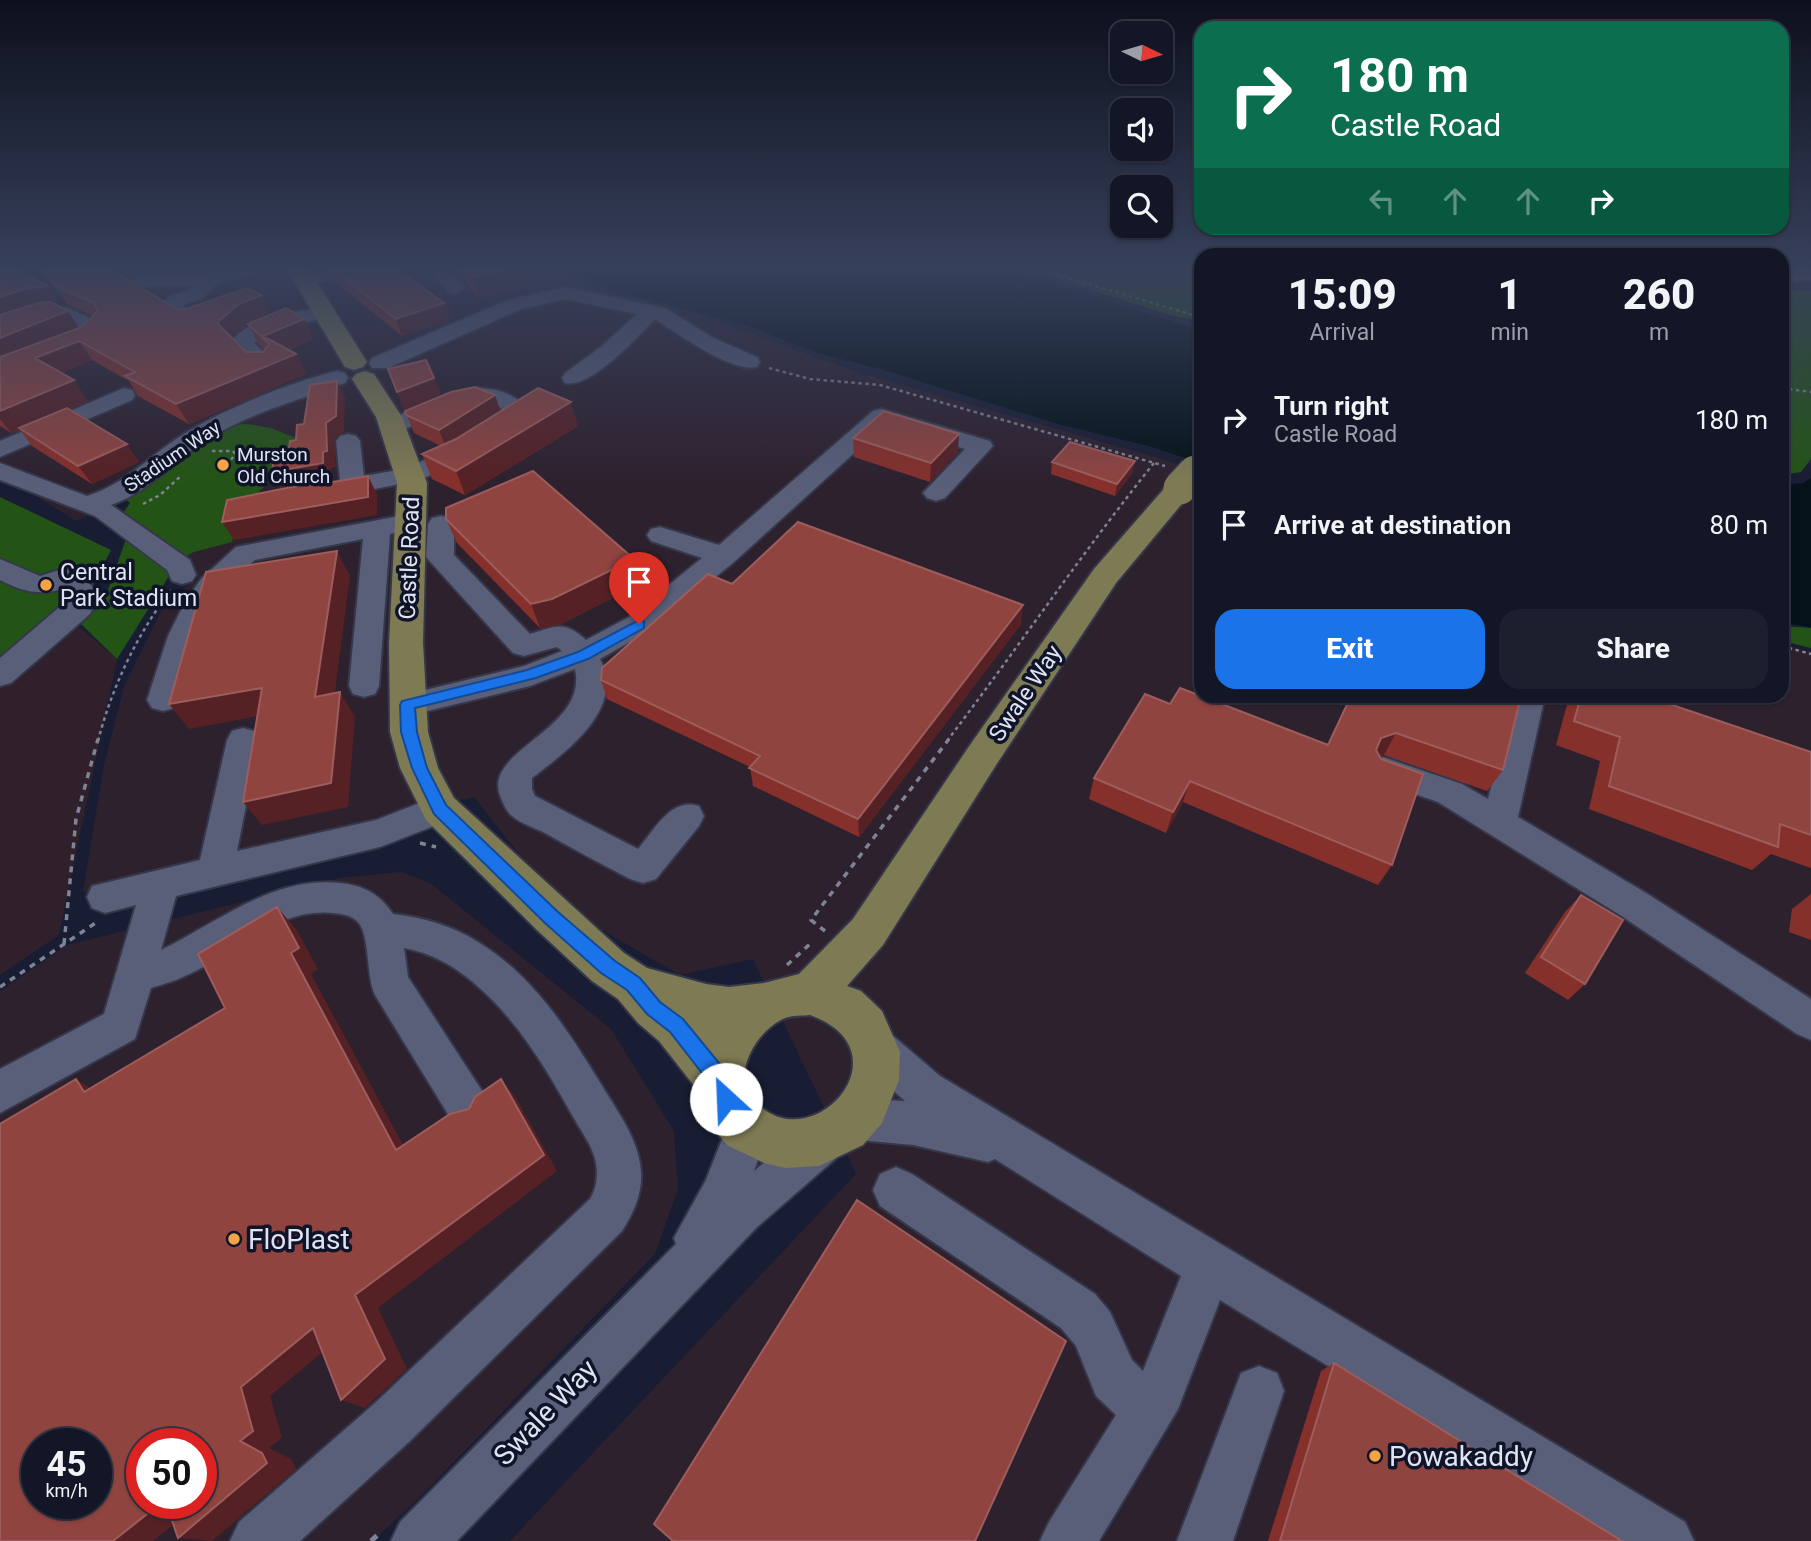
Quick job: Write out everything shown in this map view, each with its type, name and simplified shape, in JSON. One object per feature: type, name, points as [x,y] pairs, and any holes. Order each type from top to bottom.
[{"type":"main road","name":"Castle Road","points":[[340,340],[393,426],[410,475],[406,643],[409,732],[419,768],[440,809],[552,917],[608,967],[634,984],[706,1005],[729,1008],[784,990]]},
{"type":"main road","name":"Swale Way","points":[[784,990],[846,932],[983,755],[1105,576],[1190,478]]},
{"type":"main road","name":"Swale Way","points":[[846,932],[857,970],[867,1031]]},
{"type":"main road","name":"Castle Road","points":[[634,984],[654,1008],[694,1045],[721,1081]]},
{"type":"main road","points":[[784,990],[827,997],[867,1031],[878,1073],[870,1098],[841,1129],[799,1144],[772,1141],[747,1129],[734,1115],[721,1081],[723,1058],[731,1037],[745,1018],[784,990]]},
{"type":"street","points":[[0,374],[87,340]]},
{"type":"street","points":[[244,340],[241,343],[265,364]]},
{"type":"street","name":"Stadium Way","points":[[100,511],[114,495],[135,484],[192,439],[230,417],[359,371],[431,340]]},
{"type":"street","points":[[573,378],[622,340]]},
{"type":"street","points":[[703,340],[749,362]]},
{"type":"street","points":[[299,496],[410,475],[456,456],[520,415],[515,406],[505,398],[487,394],[471,395],[393,426]]},
{"type":"street","points":[[0,450],[124,395]]},
{"type":"street","points":[[407,705],[530,675],[583,656],[639,624],[724,556],[881,416],[981,446],[936,493]]},
{"type":"street","points":[[348,441],[353,486]]},
{"type":"street","points":[[6,480],[100,511],[180,566],[182,575]]},
{"type":"street","points":[[409,525],[524,646],[562,635],[583,656],[593,678],[592,695],[580,718],[518,771],[513,783],[515,794],[523,806],[643,868],[687,816]]},
{"type":"street","points":[[364,686],[409,525]]},
{"type":"street","points":[[163,700],[192,609],[228,567],[246,553],[409,525]]},
{"type":"street","points":[[660,535],[724,556]]},
{"type":"street","points":[[1499,823],[1528,703]]},
{"type":"street","points":[[215,872],[243,740]]},
{"type":"street","points":[[1383,770],[1450,793],[1633,904],[1811,1021]]},
{"type":"street","points":[[105,897],[380,833],[440,809]]},
{"type":"street","points":[[0,1092],[121,1026],[161,883]]},
{"type":"street","points":[[135,976],[174,962],[263,912],[296,899],[326,897],[353,900],[371,911],[382,929],[389,982],[469,1109]]},
{"type":"street","points":[[258,1541],[313,1496],[428,1390],[606,1215],[616,1200],[619,1180],[616,1153],[547,1033],[521,1004],[468,956],[441,941],[412,931],[382,929]]},
{"type":"street","points":[[867,1031],[925,1091],[1209,1266],[1666,1541]]},
{"type":"street","points":[[841,1129],[913,1123],[1014,1146]]},
{"type":"street","name":"Swale Way","points":[[671,1282],[723,1194],[747,1129]]},
{"type":"street","name":"Swale Way","points":[[405,1532],[671,1282],[741,1211],[841,1129]]},
{"type":"street","points":[[896,1190],[1078,1311],[1093,1329],[1114,1378],[1148,1411]]},
{"type":"street","points":[[1068,1541],[1160,1391],[1209,1266]]},
{"type":"street","points":[[1205,1541],[1259,1391]]},
{"type":"lane","points":[[0,568],[33,586],[49,586],[66,578],[82,592],[84,598],[80,607],[0,675]]},
{"type":"path","points":[[749,362],[810,379],[880,385],[1154,463],[1114,513],[1024,640],[811,920],[846,932]]},
{"type":"path","points":[[1789,389],[1811,392]]},
{"type":"path","points":[[208,453],[219,450],[233,451],[235,454],[231,460]]},
{"type":"path","points":[[100,511],[160,495],[190,467]]},
{"type":"path","points":[[64,944],[76,819],[110,696],[158,607],[182,575]]},
{"type":"path","points":[[1789,648],[1811,654]]},
{"type":"path","points":[[0,987],[96,923],[105,897]]},
{"type":"path","points":[[784,990],[814,940]]},
{"type":"path","points":[[371,1541],[405,1532]]},
{"type":"shaded area","points":[[0,340],[768,340],[861,373],[1194,468],[1194,703],[1789,703],[1789,647],[1811,652],[1811,1541],[510,1541],[856,1174],[753,959],[680,975],[559,905],[474,797],[83,892],[104,765],[124,687],[165,603],[197,579],[189,566],[179,560],[194,552],[231,542],[127,496],[126,500],[76,521],[0,474]]},
{"type":"shaded area","points":[[784,340],[1194,340],[1194,461],[1152,447],[1058,424],[880,369],[818,353]]},
{"type":"shaded area","points":[[1811,478],[1811,627],[1789,624],[1789,484],[1803,483]]},
{"type":"shaded area","points":[[77,625],[117,659],[59,935],[0,975],[0,688]]},
{"type":"shaded area","points":[[401,872],[430,883],[611,1029],[674,1131],[678,1189],[655,1254],[421,1496],[373,1541],[0,1541],[0,991],[67,945],[340,878]]},
{"type":"green space","points":[[1789,340],[1811,340],[1811,459],[1801,472],[1789,474]]},
{"type":"green space","points":[[248,424],[271,428],[301,440],[286,466],[240,510],[232,542],[194,552],[179,560],[117,659],[79,622],[103,604],[133,519],[123,513],[130,503],[126,500],[127,496],[227,425]]},
{"type":"green space","name":"Central Park Stadium","points":[[0,497],[111,550],[83,604],[0,670]]},
{"type":"green space","points":[[1789,626],[1811,628],[1811,648],[1789,643]]},
{"type":"building","points":[[47,340],[234,340],[246,352],[263,352],[269,344],[265,340],[270,340],[296,354],[176,404],[125,376],[135,372],[79,341],[35,358],[74,380],[0,411],[0,357]]},
{"type":"building","points":[[426,360],[434,378],[397,392],[388,369]]},
{"type":"building","points":[[337,381],[336,416],[326,423],[327,451],[323,452],[323,463],[272,472],[274,459],[288,456],[290,441],[296,440],[297,425],[304,424],[310,385]]},
{"type":"building","points":[[475,387],[495,395],[439,430],[406,415],[405,411],[451,392]]},
{"type":"building","points":[[538,388],[571,402],[456,471],[422,454],[456,439]]},
{"type":"building","points":[[67,408],[127,444],[78,466],[19,428]]},
{"type":"building","points":[[884,411],[959,434],[931,463],[853,438]]},
{"type":"building","points":[[1070,442],[1135,461],[1117,484],[1052,462]]},
{"type":"building","points":[[533,471],[634,559],[552,599],[531,604],[446,519],[446,508]]},
{"type":"building","points":[[368,476],[368,497],[222,522],[227,500],[322,481],[322,484]]},
{"type":"building","points":[[798,522],[1023,605],[858,819],[749,768],[760,756],[601,680],[602,668],[708,574],[732,584]]},
{"type":"building","points":[[337,551],[315,697],[340,692],[331,783],[243,802],[262,688],[169,704],[206,572]]},
{"type":"building","points":[[1180,688],[1194,693],[1194,703],[1219,703],[1328,745],[1348,703],[1519,703],[1503,770],[1396,733],[1381,738],[1376,750],[1381,759],[1423,774],[1392,865],[1190,781],[1173,812],[1094,778],[1145,694],[1170,704]]},
{"type":"building","points":[[1579,703],[1667,703],[1811,752],[1811,835],[1780,824],[1778,847],[1609,786],[1620,737],[1574,721]]},
{"type":"building","points":[[1581,895],[1623,920],[1585,984],[1541,957]]},
{"type":"building","name":"FloPlast","points":[[277,907],[299,948],[291,953],[396,1150],[450,1114],[469,1109],[475,1097],[501,1079],[544,1155],[355,1295],[385,1359],[341,1400],[313,1328],[241,1387],[253,1431],[240,1441],[262,1453],[267,1463],[217,1505],[217,1428],[126,1428],[126,1519],[141,1519],[113,1541],[0,1541],[0,1124],[76,1079],[84,1092],[225,1008],[198,954]]},
{"type":"building","points":[[857,1200],[1066,1341],[975,1541],[673,1541],[654,1524]]},
{"type":"building","name":"Powakaddy","points":[[1334,1363],[1622,1541],[1280,1541]]},
{"type":"building","name":"FloPlast","points":[[171,1519],[201,1519],[178,1538]]},
{"type":"place","name":"Murston Old Church","points":[[223,465]]},
{"type":"place","name":"Central Park Stadium","points":[[46,585]]},
{"type":"place","name":"FloPlast","points":[[234,1239]]},
{"type":"place","name":"Powakaddy","points":[[1375,1456]]},
{"type":"route","points":[[639,624],[583,656],[530,675],[407,705],[409,732],[419,768],[440,809],[552,917],[608,967],[634,984],[654,1008],[676,1026],[721,1081],[726,1099]]}]
